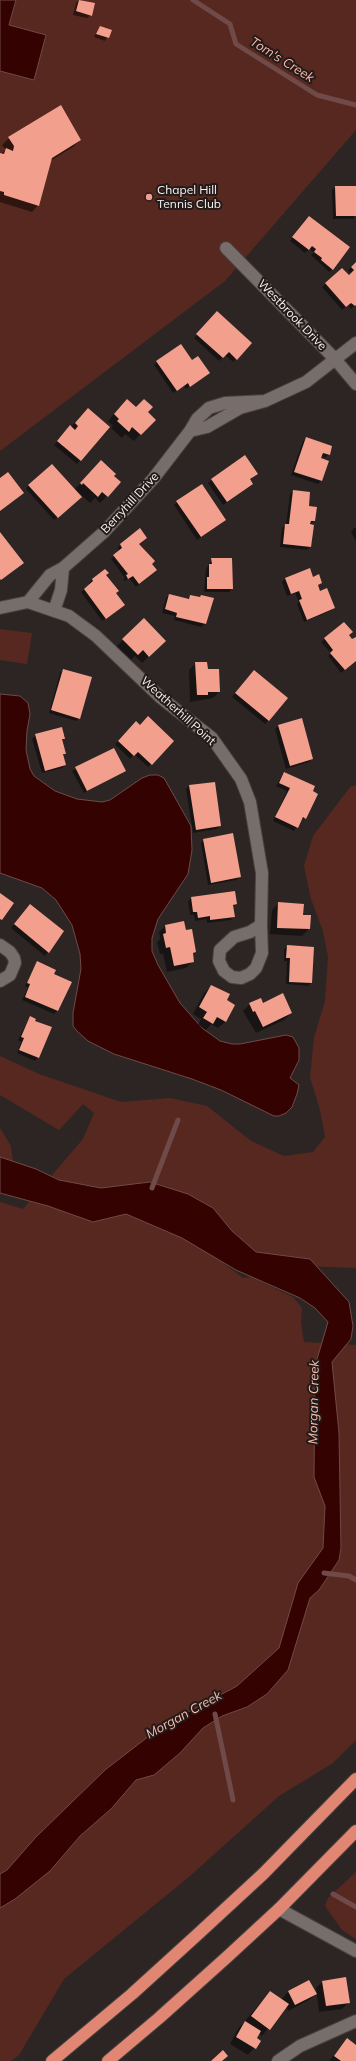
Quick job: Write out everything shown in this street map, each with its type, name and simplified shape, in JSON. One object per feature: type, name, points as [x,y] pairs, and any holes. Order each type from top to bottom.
[{"type":"highway","points":[[52,2061],[198,1934],[263,1874],[356,1778]]},
{"type":"highway","points":[[108,2061],[159,2018],[279,1909],[356,1831]]},
{"type":"highway","points":[[57,2061],[71,2045]]},
{"type":"street","name":"Westbrook Drive","points":[[226,248],[335,359],[356,384]]},
{"type":"street","name":"Berryhill Drive","points":[[28,602],[50,575],[63,568],[104,532],[153,479],[190,431],[197,419],[209,408],[225,403],[265,401],[306,382],[356,342]]},
{"type":"street","points":[[54,611],[61,590],[63,568]]},
{"type":"street","points":[[0,608],[28,602]]},
{"type":"street","name":"Weatherhill Point","points":[[28,602],[69,616],[96,636],[160,697],[212,738],[241,779],[250,802],[262,873],[262,953],[256,968],[250,974],[241,978],[232,977],[224,971],[219,961],[220,950],[234,936],[250,932],[261,925]]},
{"type":"street","points":[[0,945],[10,952],[15,963],[10,975],[0,981]]},
{"type":"street","points":[[279,1909],[356,1950]]},
{"type":"street","points":[[278,2061],[300,2046],[356,2021]]},
{"type":"shaded area","name":"Chapel Hill Tennis Club","points":[[0,0],[356,0],[356,130],[225,281],[0,451]]},
{"type":"shaded area","points":[[0,629],[32,633],[27,664],[0,660]]},
{"type":"shaded area","points":[[356,785],[356,1268],[223,1263],[243,1278],[251,1277],[293,1297],[302,1308],[301,1323],[304,1342],[356,1345],[356,1740],[333,1763],[279,1796],[190,1876],[64,1979],[19,2055],[11,2061],[0,2061],[0,1202],[23,1209],[83,1139],[94,1113],[83,1104],[59,1130],[0,1095],[0,1056],[39,1074],[121,1102],[170,1098],[207,1106],[251,1141],[284,1156],[313,1152],[325,1137],[320,1110],[310,1077],[314,1038],[325,1001],[328,957],[323,931],[311,899],[304,866],[313,836],[350,787]]},
{"type":"shaded area","points":[[0,1128],[11,1146],[14,1169],[0,1188]]},
{"type":"shaded area","points":[[356,1872],[356,1939],[342,1930],[325,1906],[328,1898]]},
{"type":"water","points":[[0,0],[16,0],[9,25],[46,35],[34,80],[0,71]]},
{"type":"water","points":[[0,694],[20,696],[28,703],[30,714],[26,750],[30,769],[34,776],[55,791],[77,799],[102,802],[110,800],[142,778],[150,775],[158,775],[164,778],[191,826],[192,850],[188,874],[158,919],[152,938],[152,951],[158,965],[180,1003],[202,1028],[220,1041],[240,1044],[286,1035],[293,1037],[299,1048],[299,1060],[290,1078],[299,1085],[292,1107],[286,1113],[279,1116],[274,1116],[221,1090],[114,1054],[88,1041],[73,1026],[73,1013],[81,969],[80,954],[72,925],[56,900],[42,888],[0,873]]},
{"type":"water","name":"Morgan Creek","points":[[0,1157],[36,1169],[59,1180],[101,1188],[150,1182],[188,1194],[213,1208],[232,1231],[256,1252],[310,1259],[349,1302],[353,1326],[351,1339],[332,1362],[339,1433],[341,1548],[339,1560],[319,1590],[310,1598],[288,1670],[267,1694],[247,1707],[222,1716],[203,1728],[180,1753],[154,1775],[136,1780],[111,1809],[80,1836],[50,1871],[15,1899],[0,1908],[0,1874],[7,1870],[36,1837],[105,1770],[162,1726],[237,1686],[279,1648],[298,1583],[323,1548],[325,1506],[314,1477],[315,1366],[328,1322],[315,1308],[300,1298],[236,1270],[182,1238],[126,1214],[93,1222],[48,1206],[0,1193]]},
{"type":"building","points":[[79,0],[95,3],[92,16],[76,11]]},
{"type":"building","points":[[100,26],[112,30],[109,38],[96,34]]},
{"type":"building","points":[[61,105],[81,140],[52,158],[39,206],[4,195],[4,192],[0,191],[0,153],[4,154],[6,148],[13,151],[14,146],[8,137]]},
{"type":"building","points":[[335,186],[356,186],[356,216],[336,216]]},
{"type":"building","points":[[309,216],[350,247],[333,270],[314,252],[316,249],[312,246],[309,250],[292,237]]},
{"type":"building","points":[[356,262],[356,305],[355,306],[351,303],[346,307],[325,283],[342,268],[349,275],[354,270],[351,267]]},
{"type":"building","points":[[217,311],[252,343],[237,360],[229,352],[223,358],[196,334]]},
{"type":"building","points":[[181,344],[192,360],[198,356],[210,373],[190,387],[188,383],[177,391],[156,361]]},
{"type":"building","points":[[127,399],[136,407],[144,399],[153,407],[148,412],[156,420],[141,435],[132,427],[129,432],[117,421],[119,419],[114,414]]},
{"type":"building","points":[[88,408],[110,427],[81,461],[57,441],[70,425],[75,430],[78,426],[75,423]]},
{"type":"building","points":[[306,437],[332,446],[330,455],[323,453],[321,458],[329,461],[322,481],[294,472]]},
{"type":"building","points":[[245,455],[258,474],[250,479],[253,484],[227,502],[211,479]]},
{"type":"building","points":[[101,460],[116,474],[114,476],[121,482],[108,497],[102,492],[98,497],[83,483],[82,485],[80,483]]},
{"type":"building","points":[[52,464],[82,497],[58,518],[28,485]]},
{"type":"building","points":[[8,472],[24,493],[0,511],[0,478]]},
{"type":"building","points":[[202,484],[226,520],[201,537],[176,501]]},
{"type":"building","points":[[293,490],[310,492],[309,506],[317,507],[315,521],[311,521],[310,524],[314,525],[311,547],[283,544],[285,524],[289,524]]},
{"type":"building","points":[[140,528],[147,538],[139,544],[155,561],[152,564],[157,570],[139,584],[133,576],[128,579],[126,575],[128,574],[113,555],[122,548],[120,544]]},
{"type":"building","points":[[0,532],[24,563],[1,580],[0,579]]},
{"type":"building","points":[[211,558],[232,558],[233,589],[207,589],[209,564],[212,564]]},
{"type":"building","points":[[310,568],[313,577],[319,574],[322,583],[318,585],[320,591],[327,588],[335,608],[307,620],[299,600],[302,599],[299,591],[291,594],[285,578]]},
{"type":"building","points":[[105,569],[109,573],[106,575],[119,591],[116,593],[125,605],[106,619],[84,589],[93,581],[92,579]]},
{"type":"building","points":[[169,594],[189,599],[190,595],[200,597],[201,595],[214,598],[206,624],[176,617],[177,613],[165,609]]},
{"type":"building","points":[[144,618],[166,641],[149,657],[143,650],[138,655],[122,639]]},
{"type":"building","points":[[344,622],[353,632],[349,635],[352,639],[356,637],[356,661],[345,670],[330,653],[333,650],[324,638]]},
{"type":"building","points":[[195,662],[207,662],[208,669],[219,669],[220,692],[208,692],[208,695],[197,695]]},
{"type":"building","points":[[63,669],[92,677],[80,719],[51,710]]},
{"type":"building","points":[[254,670],[288,698],[269,721],[235,693]]},
{"type":"building","points":[[148,716],[174,741],[152,765],[138,752],[134,756],[118,741],[136,721],[140,725]]},
{"type":"building","points":[[302,718],[313,759],[290,766],[278,725]]},
{"type":"building","points":[[62,727],[65,739],[62,739],[66,754],[63,754],[66,765],[45,771],[35,734]]},
{"type":"building","points":[[114,748],[126,771],[87,791],[75,767]]},
{"type":"building","points":[[284,772],[315,786],[313,791],[318,794],[306,819],[303,817],[298,828],[275,817],[290,788],[279,783]]},
{"type":"building","points":[[215,782],[221,826],[196,830],[189,785]]},
{"type":"building","points":[[233,833],[241,877],[211,883],[203,839]]},
{"type":"building","points":[[235,891],[237,904],[233,905],[235,917],[210,920],[210,916],[198,918],[197,912],[193,912],[191,897]]},
{"type":"building","points":[[0,893],[14,903],[2,920],[0,919]]},
{"type":"building","points":[[278,902],[304,904],[303,915],[311,915],[310,929],[277,928]]},
{"type":"building","points":[[30,904],[64,931],[49,953],[14,924]]},
{"type":"building","points":[[184,921],[186,930],[192,929],[196,952],[193,953],[194,962],[174,966],[170,947],[166,948],[163,934],[166,933],[165,925]]},
{"type":"building","points":[[287,945],[314,947],[312,983],[289,982],[290,958],[286,958]]},
{"type":"building","points":[[37,961],[56,970],[54,974],[72,982],[58,1011],[25,997],[30,984],[27,983]]},
{"type":"building","points":[[211,985],[230,994],[227,1000],[235,1005],[226,1022],[217,1017],[213,1024],[203,1018],[207,1012],[199,1007]]},
{"type":"building","points":[[283,993],[292,1013],[263,1027],[249,1003],[261,998],[263,1003]]},
{"type":"building","points":[[30,1016],[36,1019],[35,1021],[52,1027],[39,1058],[19,1050],[24,1038],[21,1037]]},
{"type":"building","points":[[346,1977],[350,2003],[326,2006],[322,1981]]},
{"type":"building","points":[[309,1980],[317,1994],[295,2005],[288,1991]]},
{"type":"building","points":[[270,1991],[289,2004],[270,2030],[251,2016]]},
{"type":"building","points":[[245,2021],[261,2031],[257,2038],[261,2041],[256,2049],[236,2037]]},
{"type":"building","points":[[347,2038],[356,2045],[356,2061],[341,2061],[334,2056]]},
{"type":"building","points":[[223,2050],[228,2056],[222,2061],[211,2061]]},
{"type":"waterway","name":"Tom's Creek","points":[[193,0],[230,24],[236,44],[317,95],[356,105]]},
{"type":"waterway","points":[[152,1188],[178,1120]]},
{"type":"waterway","points":[[324,1573],[349,1576],[356,1580]]},
{"type":"waterway","points":[[215,1714],[233,1800]]},
{"type":"waterway","points":[[333,1894],[356,1907]]},
{"type":"place","name":"Chapel Hill Tennis Club","points":[[149,197]]}]
